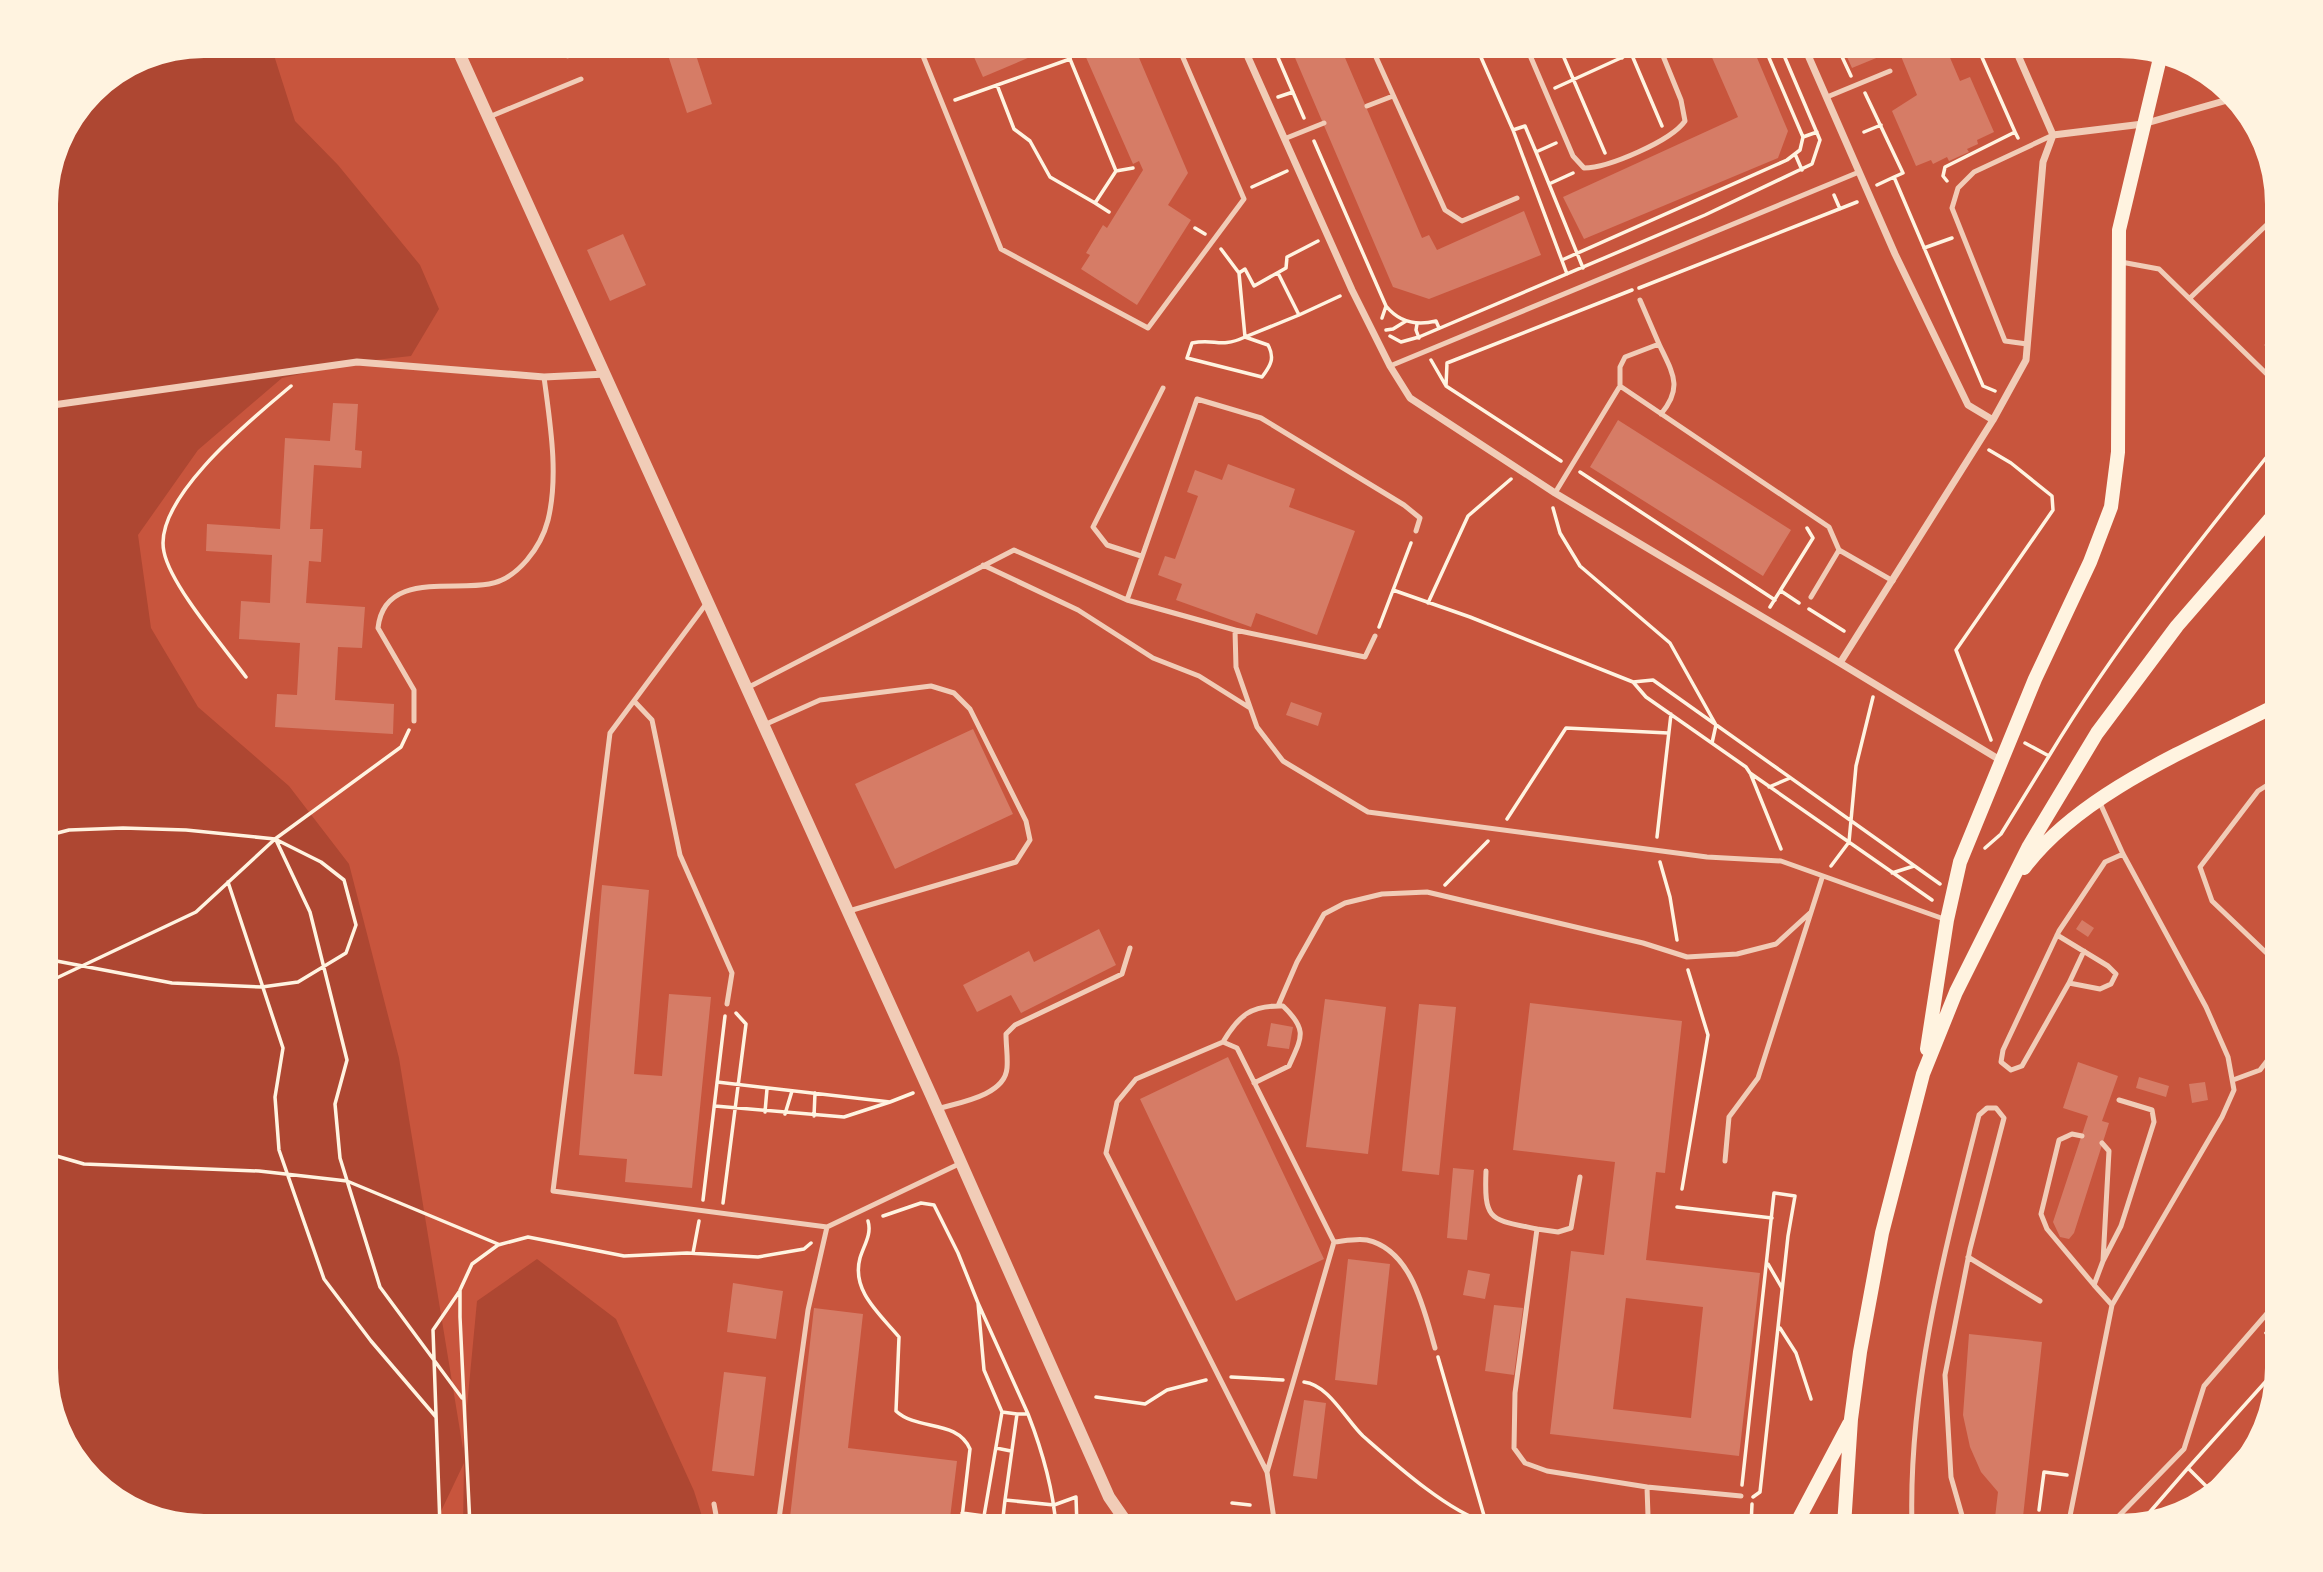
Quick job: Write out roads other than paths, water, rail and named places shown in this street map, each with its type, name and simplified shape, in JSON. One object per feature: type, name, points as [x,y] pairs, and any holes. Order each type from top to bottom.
[{"type":"main road","points":[[1845,1514],[1851,1419],[1880,1247],[1923,1074],[1947,920],[1960,862],[2000,760],[2091,562],[2111,507],[2119,442],[2118,261],[2122,208],[2159,63]]},
{"type":"main road","points":[[1923,1074],[1994,912],[2061,790],[2123,696],[2177,626],[2265,525]]},
{"type":"main road","points":[[1994,912],[2044,845],[2099,801],[2146,773],[2265,711]]},
{"type":"main road","points":[[1802,1514],[1851,1419]]},
{"type":"street","points":[[462,58],[848,911],[1109,1497],[1120,1514]]},
{"type":"street","points":[[1248,58],[1390,366],[1410,398],[1555,493],[2000,760]]},
{"type":"street","points":[[1809,58],[1868,193],[1968,405],[1993,420]]},
{"type":"street","points":[[1840,663],[1993,420],[2026,360],[2043,162],[2053,135],[2019,58]]},
{"type":"street","points":[[2053,135],[2143,124],[2223,101]]},
{"type":"street","points":[[58,404],[357,362],[544,377],[606,374]]},
{"type":"lane","points":[[924,58],[1001,249],[1148,328],[1244,199],[1183,58]]},
{"type":"lane","points":[[1376,58],[1445,210],[1462,221],[1517,198]]},
{"type":"lane","points":[[1531,58],[1573,156],[1584,168],[1600,168],[1677,133],[1685,121],[1681,100],[1664,58]]},
{"type":"lane","points":[[1827,97],[1890,71]]},
{"type":"lane","points":[[489,117],[581,79]]},
{"type":"lane","points":[[1367,106],[1393,96]]},
{"type":"lane","points":[[1284,139],[1324,123]]},
{"type":"lane","points":[[2027,344],[2005,341],[1952,208],[1958,188],[1974,172],[2053,135]]},
{"type":"lane","points":[[1390,366],[1859,172]]},
{"type":"lane","points":[[2190,298],[2265,226]]},
{"type":"lane","points":[[2118,261],[2159,268],[2265,372]]},
{"type":"lane","points":[[1640,300],[1673,374],[1675,390],[1672,401],[1661,414]]},
{"type":"lane","points":[[1555,493],[1620,386],[1620,367],[1625,357],[1659,344]]},
{"type":"lane","points":[[414,721],[414,690],[378,628],[382,611],[394,596],[419,587],[490,584],[511,574],[531,553],[548,520],[552,483],[552,433],[544,377]]},
{"type":"lane","points":[[1620,386],[1829,527],[1839,551],[1892,581]]},
{"type":"lane","points":[[1141,556],[1107,545],[1093,527],[1163,388]]},
{"type":"lane","points":[[1127,600],[1197,399],[1261,418],[1405,505],[1420,518],[1416,531]]},
{"type":"lane","points":[[747,688],[1014,550],[1127,600],[1235,630],[1365,657],[1375,636]]},
{"type":"lane","points":[[1811,597],[1839,551]]},
{"type":"lane","points":[[983,565],[1078,610],[1153,658],[1199,676],[1250,708]]},
{"type":"lane","points":[[708,601],[610,733],[553,1191],[827,1227],[961,1163]]},
{"type":"lane","points":[[1235,630],[1236,667],[1257,727],[1283,761],[1368,812],[1656,850],[1787,864],[1947,920]]},
{"type":"lane","points":[[764,725],[820,700],[931,686],[954,694],[970,709],[1026,821],[1030,841],[1016,862],[848,911]]},
{"type":"lane","points":[[634,701],[652,720],[680,855],[732,973],[727,1004]]},
{"type":"lane","points":[[2265,787],[2258,791],[2200,867],[2212,901],[2265,951]]},
{"type":"lane","points":[[2071,1514],[2112,1305],[2222,1116],[2234,1090],[2228,1057],[2206,1007],[2123,854],[2099,801]]},
{"type":"lane","points":[[2084,951],[2022,1066],[2011,1070],[2001,1062],[2003,1050],[2058,933],[2105,862],[2123,854]]},
{"type":"lane","points":[[1725,1161],[1729,1117],[1758,1078],[1822,878]]},
{"type":"lane","points":[[1278,1006],[1297,962],[1324,914],[1345,904],[1382,894],[1427,892],[1643,943],[1681,955],[1737,954],[1776,944],[1811,912]]},
{"type":"lane","points":[[2058,933],[2116,974],[2111,984],[2101,989],[2069,983]]},
{"type":"lane","points":[[937,1109],[983,1095],[998,1084],[1007,1072],[1006,1034],[1015,1025],[1122,974],[1130,948]]},
{"type":"lane","points":[[1254,1083],[1289,1066],[1301,1038],[1299,1021],[1283,1006],[1261,1005],[1235,1021],[1223,1042],[1136,1079],[1117,1102],[1106,1153],[1268,1472],[1273,1514]]},
{"type":"lane","points":[[1223,1042],[1237,1048],[1334,1242],[1268,1472]]},
{"type":"lane","points":[[2234,1080],[2260,1070],[2265,1064]]},
{"type":"lane","points":[[2094,1285],[2121,1226],[2154,1122],[2152,1110],[2119,1100]]},
{"type":"lane","points":[[1912,1514],[1911,1480],[1923,1368],[1945,1248],[1979,1115],[1987,1108],[1996,1108],[2004,1118],[1968,1257],[1945,1375],[1951,1477],[1961,1514]]},
{"type":"lane","points":[[2082,1136],[2072,1134],[2059,1140],[2041,1214],[2047,1229],[2112,1305]]},
{"type":"lane","points":[[2102,1143],[2109,1151],[2103,1261]]},
{"type":"lane","points":[[1486,1171],[1485,1200],[1489,1213],[1500,1221],[1558,1232],[1572,1228],[1580,1177]]},
{"type":"lane","points":[[780,1514],[808,1310],[827,1227]]},
{"type":"lane","points":[[1537,1229],[1515,1393],[1514,1448],[1525,1463],[1547,1471],[1647,1487],[1741,1496]]},
{"type":"lane","points":[[1334,1242],[1366,1240],[1397,1257],[1420,1298],[1435,1348]]},
{"type":"lane","points":[[1968,1257],[2040,1301]]},
{"type":"lane","points":[[2122,1514],[2184,1449],[2204,1387],[2265,1316]]},
{"type":"lane","points":[[1647,1487],[1648,1514]]},
{"type":"lane","points":[[714,1504],[716,1514]]}]
